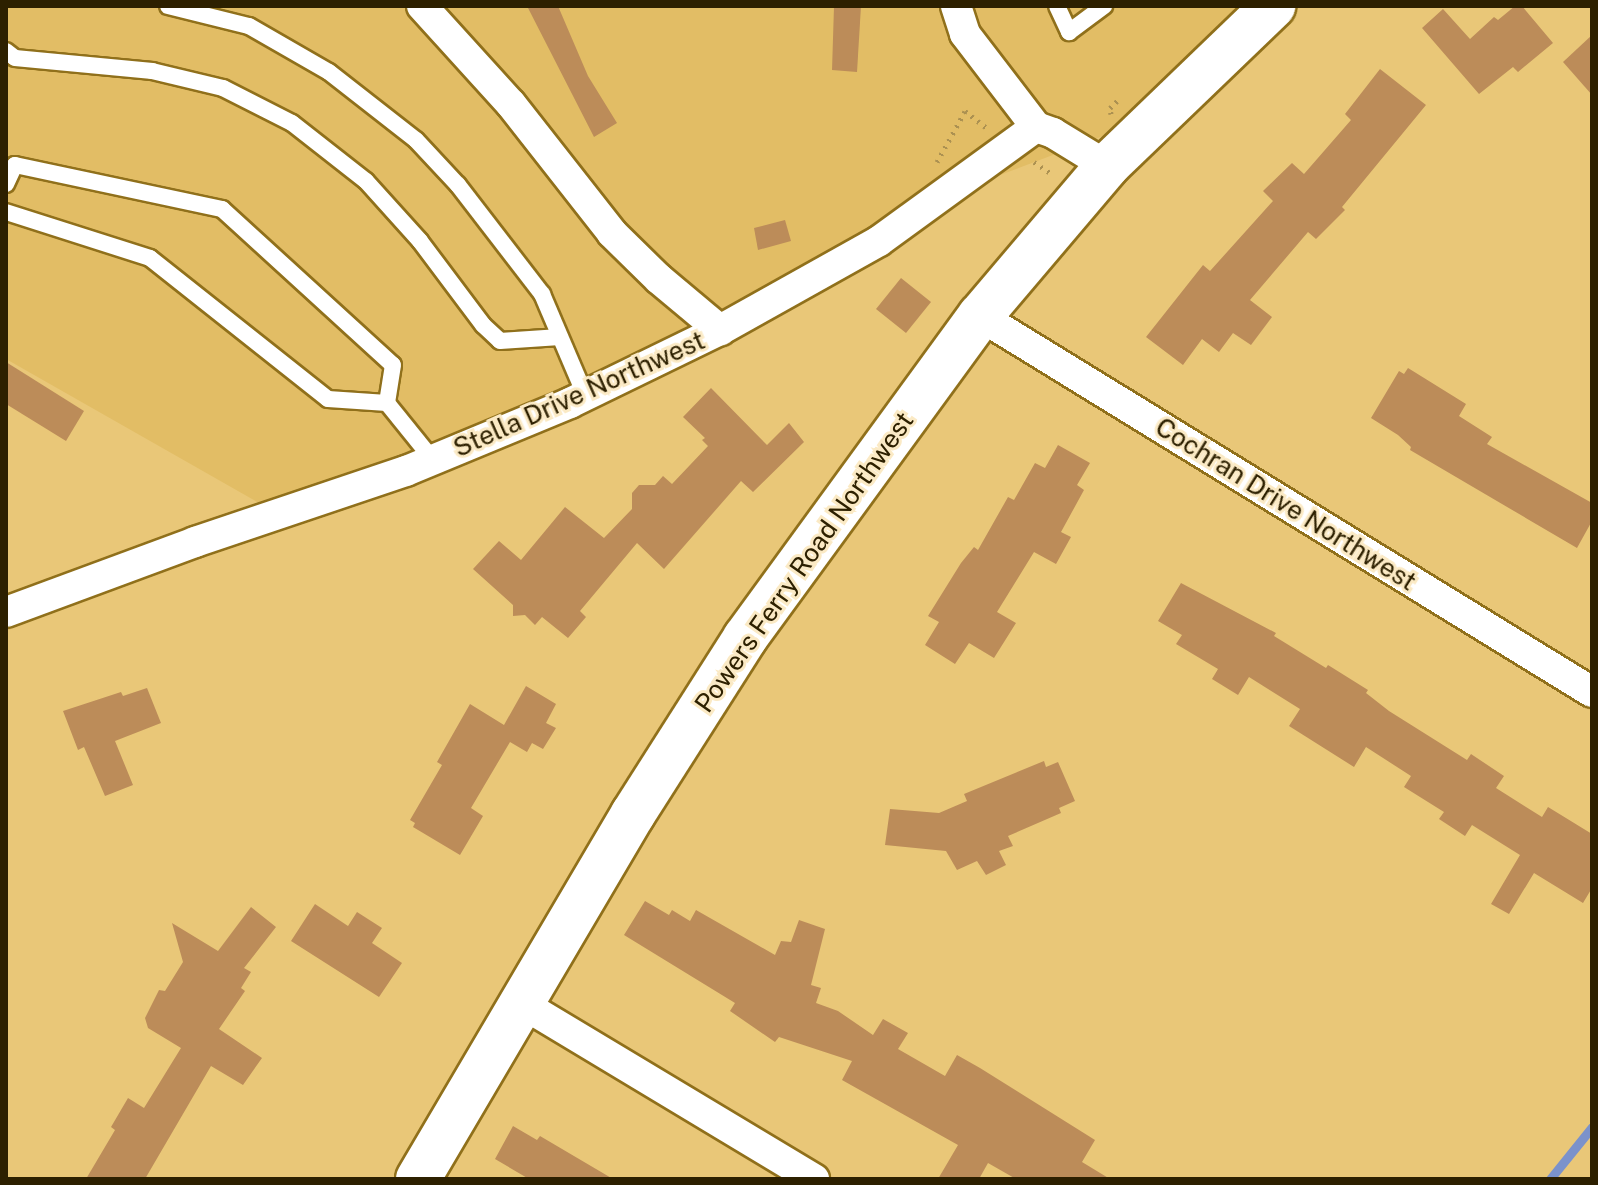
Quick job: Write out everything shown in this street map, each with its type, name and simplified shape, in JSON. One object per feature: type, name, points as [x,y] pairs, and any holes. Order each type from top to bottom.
[{"type":"street","points":[[422,6],[511,104],[612,233],[659,279],[720,330]]},
{"type":"street","points":[[956,6],[965,34],[1036,127],[1053,133],[1107,166]]},
{"type":"street","name":"Powers Ferry Road Northwest","points":[[418,1179],[633,814],[745,638],[980,316],[1107,166],[1273,6]]},
{"type":"street","name":"Stella Drive Northwest","points":[[6,612],[433,460],[585,395],[720,330],[879,241],[1036,127]]},
{"type":"street","name":"Cochran Drive Northwest","points":[[980,316],[1592,692]]},
{"type":"street","points":[[521,1003],[814,1179]]},
{"type":"lane","points":[[168,6],[249,26],[329,72],[416,140],[458,185],[542,294],[585,395]]},
{"type":"lane","points":[[1057,6],[1069,32],[1104,6]]},
{"type":"lane","points":[[6,51],[15,58],[152,71],[223,88],[292,123],[366,181],[420,241],[483,325],[500,341],[560,337]]},
{"type":"lane","points":[[6,184],[15,165],[222,209],[393,365],[387,403]]},
{"type":"lane","points":[[6,212],[150,258],[328,399],[387,403],[433,460]]},
{"type":"shaded area","points":[[6,6],[1286,6],[1174,109],[953,193],[686,363],[287,519],[6,359]]},
{"type":"building","points":[[527,6],[558,6],[588,76],[617,123],[594,137]]},
{"type":"building","points":[[834,6],[861,6],[857,72],[832,70]]},
{"type":"building","points":[[1515,6],[1522,6],[1553,43],[1518,72],[1513,67],[1479,94],[1422,28],[1443,9],[1470,39],[1494,17],[1498,20]]},
{"type":"building","points":[[1592,35],[1592,95],[1563,62]]},
{"type":"building","points":[[1380,69],[1426,105],[1342,207],[1345,210],[1316,239],[1308,232],[1250,300],[1272,317],[1251,345],[1233,333],[1219,352],[1202,339],[1183,365],[1146,337],[1203,265],[1210,271],[1273,201],[1263,191],[1292,163],[1304,174],[1351,120],[1345,114]]},
{"type":"building","points":[[785,220],[791,241],[758,250],[754,228]]},
{"type":"building","points":[[901,278],[931,302],[906,333],[876,309]]},
{"type":"building","points":[[6,362],[84,411],[66,441],[6,404]]},
{"type":"building","points":[[1408,368],[1466,404],[1459,416],[1492,437],[1487,444],[1592,503],[1592,521],[1577,548],[1410,450],[1411,447],[1398,435],[1371,418],[1399,371],[1404,374]]},
{"type":"building","points":[[711,388],[767,445],[789,423],[804,442],[753,492],[741,481],[664,569],[637,543],[580,611],[586,617],[568,638],[542,617],[535,625],[525,615],[513,616],[513,605],[473,569],[499,541],[521,560],[565,507],[604,538],[632,509],[632,493],[639,485],[655,485],[663,476],[672,484],[708,446],[702,440],[705,438],[683,417]]},
{"type":"building","points":[[1058,445],[1090,463],[1077,485],[1084,490],[1061,532],[1071,537],[1056,564],[1034,552],[997,612],[1016,623],[994,658],[969,643],[955,664],[925,645],[939,622],[928,616],[961,563],[974,547],[978,550],[1008,497],[1014,500],[1035,463],[1045,468]]},
{"type":"building","points":[[1181,583],[1276,633],[1274,636],[1326,668],[1328,665],[1368,690],[1366,693],[1389,711],[1467,760],[1471,754],[1504,776],[1496,788],[1542,817],[1548,807],[1592,834],[1592,888],[1583,903],[1534,873],[1509,914],[1491,904],[1520,855],[1472,825],[1465,836],[1439,819],[1444,812],[1404,787],[1411,776],[1366,747],[1354,767],[1289,726],[1300,709],[1249,677],[1238,695],[1212,679],[1218,669],[1176,644],[1182,635],[1158,621]]},
{"type":"building","points":[[526,686],[556,704],[546,723],[556,728],[543,749],[532,743],[527,752],[510,742],[471,808],[483,816],[460,855],[413,827],[415,823],[410,820],[442,765],[437,762],[470,704],[504,725]]},
{"type":"building","points":[[147,688],[161,723],[115,741],[133,785],[105,796],[84,747],[78,750],[63,711],[121,692],[123,696]]},
{"type":"building","points":[[1044,761],[1046,767],[1058,762],[1075,801],[1059,808],[1061,813],[1008,836],[1013,846],[999,851],[1006,865],[986,875],[977,861],[957,870],[946,851],[885,845],[890,809],[939,813],[967,801],[964,794]]},
{"type":"building","points":[[645,901],[669,915],[672,910],[690,921],[696,910],[775,955],[781,941],[791,942],[799,920],[825,929],[811,985],[821,988],[816,1003],[838,1011],[873,1035],[883,1019],[908,1033],[898,1049],[945,1076],[957,1055],[980,1068],[1095,1140],[1082,1162],[1110,1179],[1016,1179],[988,1163],[979,1179],[938,1179],[958,1145],[842,1080],[852,1061],[779,1037],[775,1042],[730,1011],[735,1003],[624,935]]},
{"type":"building","points":[[315,904],[348,926],[357,912],[382,928],[372,943],[402,963],[379,997],[291,941]]},
{"type":"building","points":[[251,907],[276,927],[244,968],[251,972],[241,988],[245,991],[219,1029],[262,1058],[243,1085],[211,1066],[145,1179],[86,1179],[115,1130],[111,1127],[128,1098],[144,1108],[181,1048],[148,1028],[145,1018],[159,990],[165,991],[183,962],[172,923],[218,951]]},
{"type":"building","points":[[513,1126],[537,1140],[540,1136],[613,1179],[529,1179],[495,1159]]},
{"type":"waterway","points":[[1550,1179],[1592,1127]]}]
